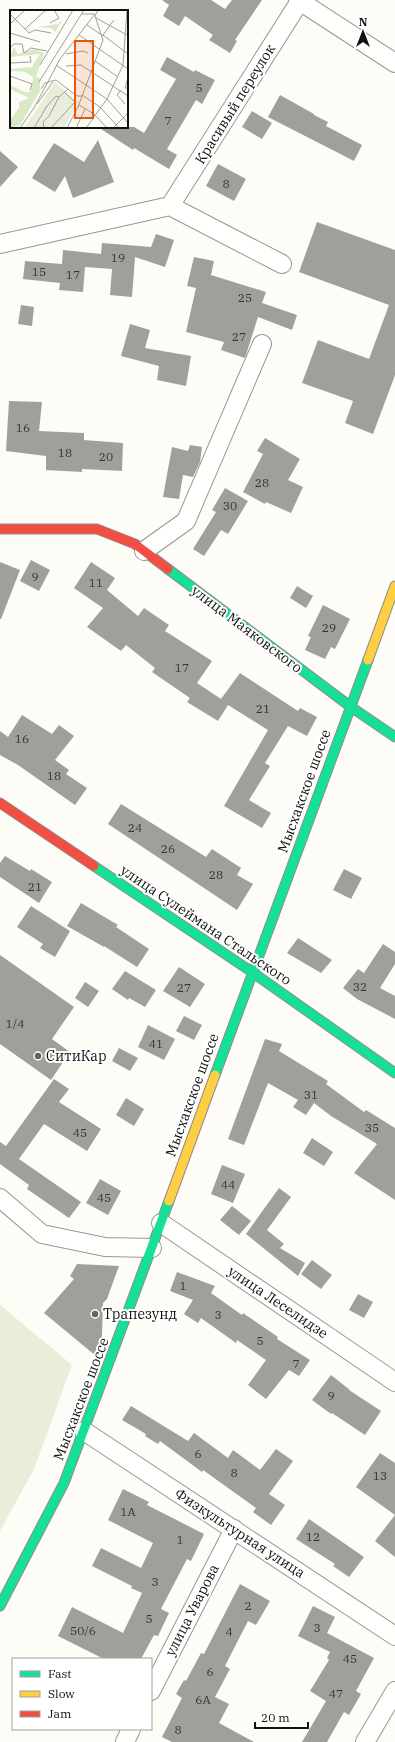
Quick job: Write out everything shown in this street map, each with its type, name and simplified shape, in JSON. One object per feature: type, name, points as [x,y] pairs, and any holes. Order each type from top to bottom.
[{"type":"street","points":[[299,1],[395,62]]},
{"type":"street","name":"Красивый переулок","points":[[170,206],[299,1]]},
{"type":"street","points":[[0,244],[170,206],[282,264]]},
{"type":"street","points":[[144,551],[186,521],[262,344]]},
{"type":"street","name":"улица Маяковского","points":[[0,529],[97,529],[135,544],[351,707],[395,737]]},
{"type":"street","name":"Мысхакское шоссе","points":[[0,1606],[64,1483],[152,1248],[252,972],[395,586]]},
{"type":"street","name":"улица Сулеймана Стальского","points":[[0,803],[252,972],[395,1073]]},
{"type":"street","points":[[0,1198],[42,1234],[105,1247],[152,1248]]},
{"type":"street","name":"улица Леселидзе","points":[[161,1223],[395,1382]]},
{"type":"street","name":"Физкультурная улица","points":[[84,1431],[395,1636]]},
{"type":"street","name":"улица Уварова","points":[[152,1688],[234,1530]]},
{"type":"street","points":[[365,1742],[395,1691]]},
{"type":"street","points":[[124,1742],[130,1730]]},
{"type":"green space","points":[[0,1305],[72,1365],[34,1469],[0,1531]]},
{"type":"building","points":[[162,0],[211,0],[225,9],[232,0],[262,0],[235,40],[237,41],[230,53],[209,40],[213,35],[185,16],[179,26],[163,16],[169,5]]},
{"type":"building","points":[[167,57],[194,72],[195,70],[215,80],[202,104],[196,100],[167,149],[177,155],[169,169],[134,148],[133,150],[100,128],[134,127],[144,133],[176,79],[160,70]]},
{"type":"building","points":[[280,95],[328,122],[326,126],[362,145],[354,161],[268,117]]},
{"type":"building","points":[[252,111],[272,123],[262,139],[242,127]]},
{"type":"building","points":[[98,140],[114,182],[73,198],[65,176],[55,192],[32,178],[54,143],[84,162]]},
{"type":"building","points":[[0,151],[18,167],[0,187]]},
{"type":"building","points":[[218,164],[246,179],[234,201],[206,186]]},
{"type":"building","points":[[317,222],[395,250],[395,375],[373,434],[345,423],[353,401],[302,383],[318,340],[369,359],[389,305],[299,272]]},
{"type":"building","points":[[156,234],[174,240],[165,267],[135,257],[132,297],[110,295],[112,269],[85,267],[83,292],[59,290],[60,283],[23,279],[25,261],[62,264],[63,250],[101,254],[102,243],[151,247]]},
{"type":"building","points":[[194,257],[214,261],[211,275],[266,292],[262,303],[297,315],[292,330],[258,317],[245,358],[221,350],[224,342],[186,332],[196,288],[187,286]]},
{"type":"building","points":[[21,305],[34,307],[32,326],[18,324]]},
{"type":"building","points":[[130,324],[150,330],[145,348],[191,356],[186,386],[157,380],[159,366],[121,356]]},
{"type":"building","points":[[9,401],[42,402],[39,431],[84,433],[84,440],[123,443],[122,471],[82,469],[82,472],[46,470],[46,456],[6,451]]},
{"type":"building","points":[[265,438],[300,459],[288,480],[303,487],[291,513],[266,502],[265,504],[243,492],[263,454],[257,451]]},
{"type":"building","points":[[190,445],[202,447],[200,462],[193,477],[183,475],[179,499],[163,497],[172,447],[188,451]]},
{"type":"building","points":[[225,488],[248,501],[228,534],[221,530],[204,556],[193,549],[216,512],[212,510]]},
{"type":"building","points":[[31,560],[50,570],[39,591],[20,581]]},
{"type":"building","points":[[0,562],[20,570],[1,619],[0,619]]},
{"type":"building","points":[[91,562],[115,578],[107,590],[138,616],[144,608],[169,625],[165,631],[212,661],[197,683],[221,699],[240,673],[298,711],[300,708],[317,717],[307,736],[288,726],[265,763],[270,766],[249,800],[271,813],[262,828],[224,806],[268,730],[228,705],[218,721],[187,702],[190,698],[152,672],[155,668],[126,645],[121,651],[87,627],[103,608],[74,588]]},
{"type":"building","points":[[297,586],[313,596],[306,608],[290,598]]},
{"type":"building","points":[[323,605],[350,619],[335,649],[331,647],[325,659],[305,650],[311,637],[308,636]]},
{"type":"building","points":[[22,715],[52,734],[59,725],[74,736],[55,760],[69,770],[66,774],[87,788],[75,805],[18,765],[0,755],[0,731],[8,737]]},
{"type":"building","points":[[121,804],[206,857],[212,849],[241,868],[237,875],[253,884],[237,910],[108,824]]},
{"type":"building","points":[[5,856],[30,871],[31,869],[52,882],[39,903],[0,877],[0,863]]},
{"type":"building","points":[[344,869],[362,878],[351,899],[333,890]]},
{"type":"building","points":[[81,903],[118,925],[116,927],[149,949],[137,967],[104,946],[67,926]]},
{"type":"building","points":[[31,906],[70,931],[55,957],[40,948],[43,944],[17,927]]},
{"type":"building","points":[[298,938],[332,960],[321,973],[287,953]]},
{"type":"building","points":[[383,944],[395,952],[395,964],[380,988],[395,996],[395,1019],[357,999],[343,988],[358,969],[364,973]]},
{"type":"building","points":[[0,955],[74,1007],[52,1039],[70,1052],[51,1080],[0,1044]]},
{"type":"building","points":[[179,967],[205,984],[190,1007],[163,991]]},
{"type":"building","points":[[125,971],[156,990],[145,1007],[129,998],[128,1000],[112,989]]},
{"type":"building","points":[[85,982],[99,991],[88,1007],[75,998]]},
{"type":"building","points":[[184,1016],[202,1025],[194,1040],[176,1031]]},
{"type":"building","points":[[148,1025],[175,1039],[164,1060],[138,1047]]},
{"type":"building","points":[[265,1039],[282,1044],[279,1051],[328,1081],[326,1084],[364,1112],[366,1110],[395,1128],[395,1200],[354,1173],[377,1144],[331,1116],[314,1103],[306,1115],[293,1107],[298,1100],[268,1083],[244,1145],[228,1139]]},
{"type":"building","points":[[119,1048],[138,1058],[130,1071],[112,1061]]},
{"type":"building","points":[[54,1079],[69,1089],[59,1102],[101,1129],[87,1151],[44,1124],[19,1159],[81,1202],[69,1218],[27,1189],[29,1185],[0,1164],[0,1142],[6,1146]]},
{"type":"building","points":[[126,1098],[144,1109],[134,1126],[116,1115]]},
{"type":"building","points":[[312,1138],[333,1152],[324,1166],[303,1153]]},
{"type":"building","points":[[222,1165],[245,1174],[233,1203],[211,1194]]},
{"type":"building","points":[[100,1179],[121,1191],[108,1215],[86,1203]]},
{"type":"building","points":[[279,1188],[291,1197],[267,1230],[284,1244],[280,1248],[305,1263],[298,1276],[246,1234]]},
{"type":"building","points":[[232,1206],[251,1221],[239,1235],[220,1220]]},
{"type":"building","points":[[312,1260],[332,1275],[321,1289],[301,1274]]},
{"type":"building","points":[[77,1264],[119,1266],[107,1299],[103,1303],[102,1336],[96,1356],[44,1313],[74,1279],[70,1276]]},
{"type":"building","points":[[177,1272],[215,1286],[211,1293],[242,1315],[243,1313],[278,1337],[277,1339],[310,1360],[299,1376],[289,1370],[266,1399],[248,1385],[266,1360],[237,1340],[236,1343],[201,1318],[198,1323],[184,1314],[193,1300],[170,1291]]},
{"type":"building","points":[[358,1294],[373,1302],[364,1318],[349,1310]]},
{"type":"building","points":[[331,1375],[349,1390],[381,1411],[365,1435],[332,1413],[331,1414],[312,1400]]},
{"type":"building","points":[[131,1406],[188,1441],[194,1433],[228,1458],[233,1450],[260,1470],[276,1449],[293,1461],[269,1494],[285,1505],[271,1525],[253,1512],[256,1508],[203,1470],[202,1472],[160,1441],[158,1444],[145,1436],[146,1434],[122,1420]]},
{"type":"building","points":[[380,1453],[395,1463],[395,1515],[356,1487]]},
{"type":"building","points":[[123,1489],[149,1502],[147,1505],[204,1534],[191,1561],[187,1559],[161,1609],[169,1613],[158,1636],[154,1635],[142,1658],[102,1658],[58,1636],[72,1607],[123,1633],[142,1593],[131,1588],[132,1586],[92,1566],[101,1548],[141,1568],[153,1543],[108,1520]]},
{"type":"building","points":[[395,1515],[395,1557],[375,1541]]},
{"type":"building","points":[[309,1519],[364,1557],[349,1577],[333,1566],[335,1564],[296,1539]]},
{"type":"building","points":[[240,1584],[270,1601],[256,1625],[248,1621],[225,1666],[230,1669],[215,1697],[229,1704],[219,1723],[254,1742],[172,1742],[162,1737],[182,1698],[176,1694],[184,1680],[186,1681],[201,1653],[204,1654]]},
{"type":"building","points":[[313,1606],[335,1617],[327,1633],[374,1658],[356,1691],[361,1694],[349,1715],[344,1712],[327,1742],[302,1742],[326,1701],[310,1691],[329,1660],[327,1658],[330,1652],[298,1636]]},
{"type":"traffic: fast","points":[[168,569],[351,707],[395,737]]},
{"type":"traffic: fast","points":[[215,1075],[368,660]]},
{"type":"traffic: fast","points":[[94,866],[252,972],[395,1073]]},
{"type":"traffic: fast","points":[[0,1606],[64,1483],[169,1201]]},
{"type":"traffic: slow","points":[[368,660],[395,586]]},
{"type":"traffic: slow","points":[[169,1201],[215,1075]]},
{"type":"traffic: jam","points":[[0,529],[97,529],[135,544],[168,569]]},
{"type":"traffic: jam","points":[[0,803],[94,866]]},
{"type":"place","name":"СитиКар","points":[[38,1056]]},
{"type":"place","name":"Трапезунд","points":[[95,1314]]}]
